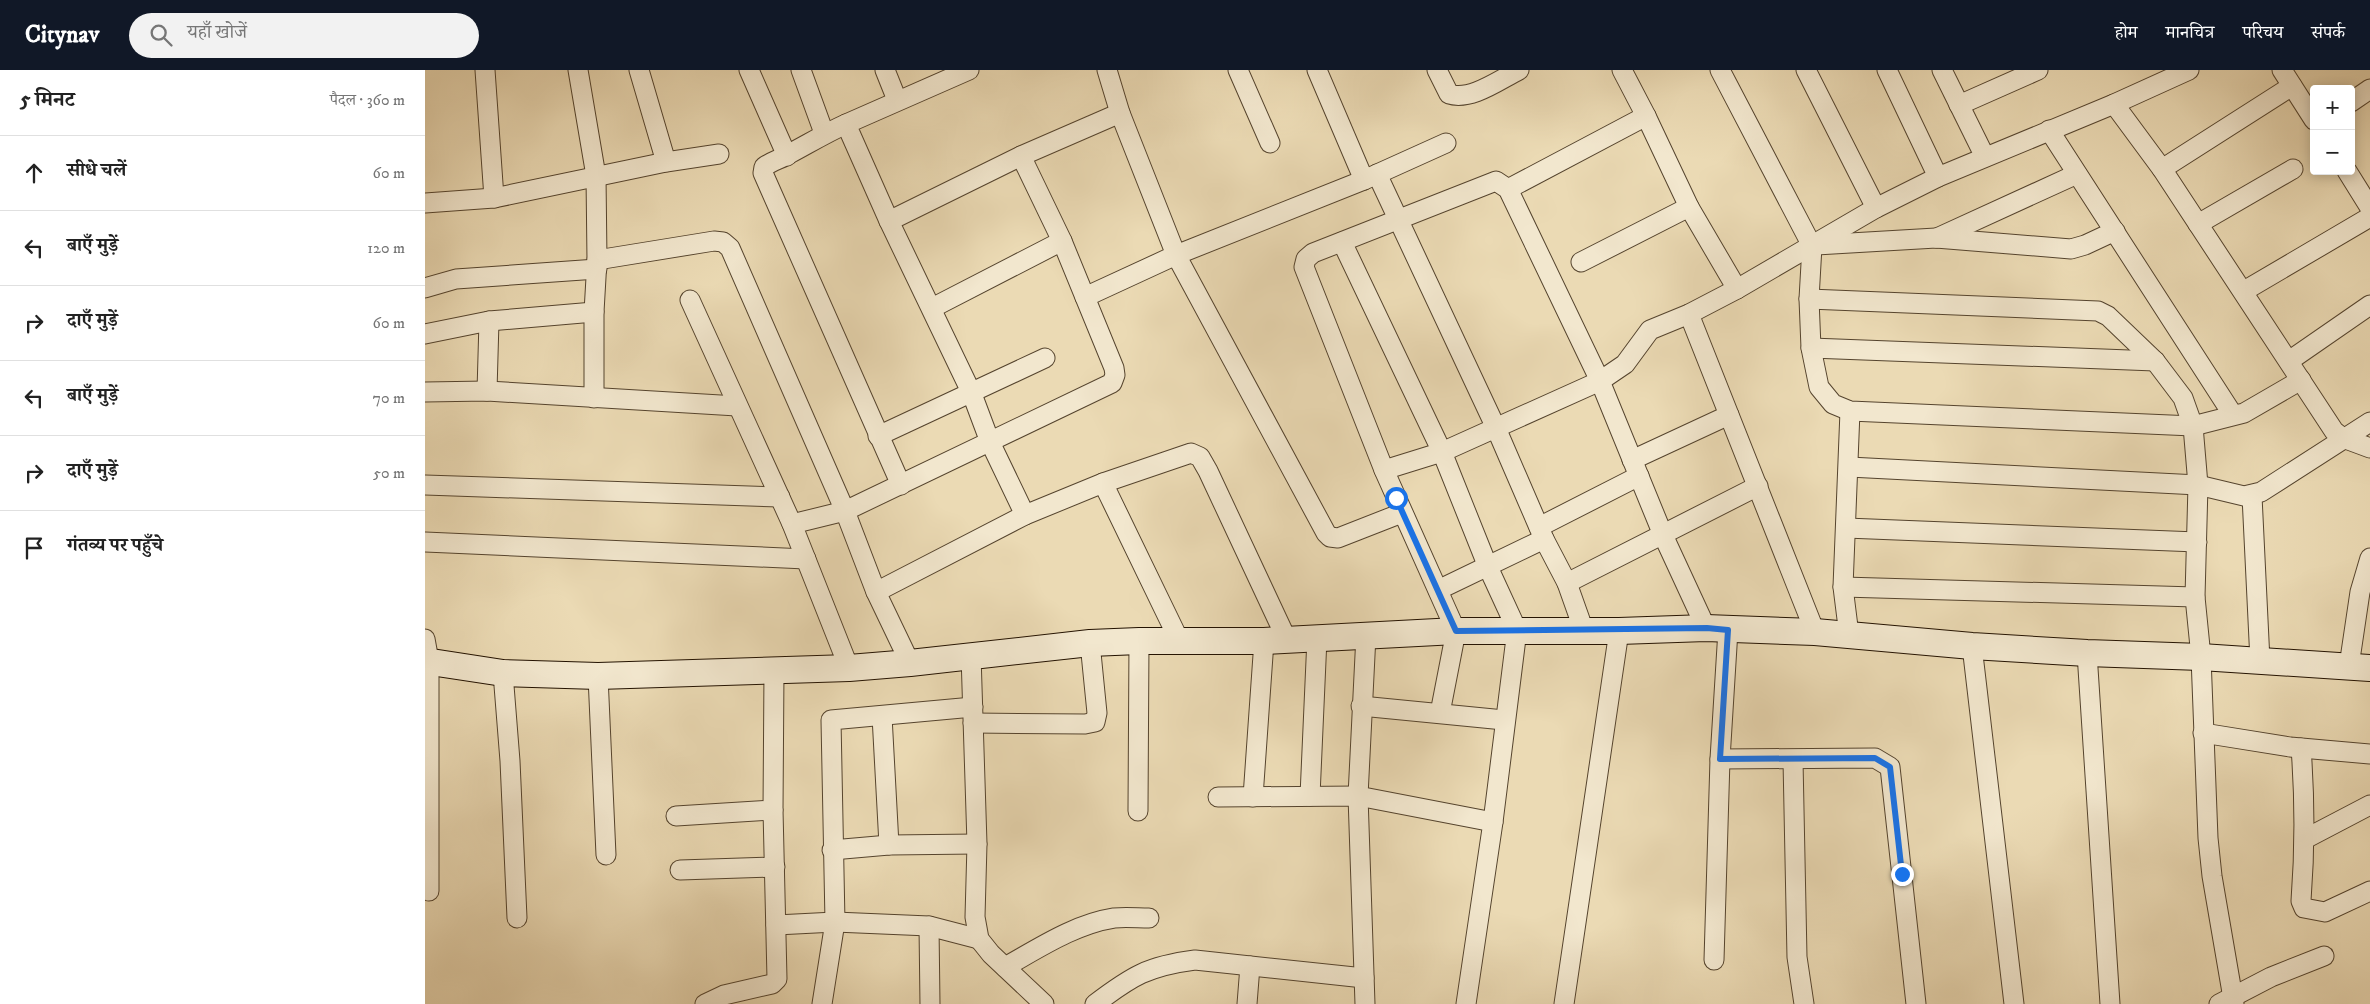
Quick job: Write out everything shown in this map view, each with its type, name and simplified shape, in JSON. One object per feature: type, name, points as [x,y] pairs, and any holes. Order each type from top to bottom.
[{"type":"street","points":[[485,70],[493,198]]},
{"type":"street","points":[[577,70],[596,176],[597,265],[594,312],[594,398]]},
{"type":"street","points":[[639,70],[666,162]]},
{"type":"street","points":[[749,70],[787,156]]},
{"type":"street","points":[[801,70],[825,133]]},
{"type":"street","points":[[885,70],[897,100]]},
{"type":"street","points":[[901,485],[763,173],[764,167],[768,163],[787,156],[825,133],[969,70]]},
{"type":"street","points":[[1107,70],[1120,113],[1176,254],[1326,533],[1330,537],[1338,538],[1402,513]]},
{"type":"street","points":[[1238,70],[1270,143]]},
{"type":"street","points":[[1317,70],[1371,177],[1398,219],[1496,428],[1541,533],[1567,583],[1584,631]]},
{"type":"street","points":[[1437,70],[1449,94],[1457,97],[1469,95],[1519,70]]},
{"type":"street","points":[[1622,70],[1689,207],[1737,289]]},
{"type":"street","points":[[1720,70],[1812,246],[1809,299],[1811,348],[1819,387],[1833,404],[1850,411],[2193,426],[2244,412],[2301,380]]},
{"type":"street","points":[[1806,70],[1876,208]]},
{"type":"street","points":[[1887,70],[1938,177]]},
{"type":"street","points":[[1942,70],[1985,157]]},
{"type":"street","points":[[1959,105],[2038,70]]},
{"type":"street","points":[[1384,470],[1442,452],[1600,381],[1625,364],[1651,330],[1689,314],[1737,289],[1876,208],[1938,177],[2114,104],[2189,70]]},
{"type":"street","points":[[2162,169],[2287,78],[2310,114]]},
{"type":"street","points":[[2355,99],[2370,90]]},
{"type":"street","points":[[2114,104],[2162,169],[2244,290],[2334,431],[2343,438],[2370,448]]},
{"type":"street","points":[[889,221],[1021,156],[1120,113]]},
{"type":"street","points":[[1508,189],[1646,116]]},
{"type":"street","points":[[846,124],[889,221],[972,394],[990,442],[1025,514]]},
{"type":"street","points":[[2049,130],[2233,415]]},
{"type":"street","points":[[1085,297],[1176,254],[1371,177],[1446,143]]},
{"type":"street","points":[[425,203],[493,198],[666,162],[719,154]]},
{"type":"street","points":[[792,524],[845,511],[1112,382],[1115,375],[1114,368],[1062,241],[1021,156]]},
{"type":"street","points":[[2198,224],[2293,169]]},
{"type":"street","points":[[1936,238],[2077,174]]},
{"type":"street","points":[[2244,290],[2369,207],[2349,175]]},
{"type":"street","points":[[1441,713],[1456,631],[1384,470],[1304,267],[1306,259],[1313,253],[1496,181],[1508,189],[1600,381],[1663,536],[1717,629],[1720,759],[1714,960]]},
{"type":"street","points":[[1581,262],[1689,207]]},
{"type":"street","points":[[1812,246],[1936,238],[2071,249],[2085,245],[2115,231]]},
{"type":"street","points":[[425,288],[457,279],[597,265],[714,241],[723,242],[730,248],[845,511],[876,592],[910,664]]},
{"type":"street","points":[[932,308],[1062,241]]},
{"type":"street","points":[[1342,242],[1442,452],[1488,567],[1517,630],[1504,720],[1493,822],[1466,1004]]},
{"type":"street","points":[[1809,299],[2097,311],[2108,316],[2155,361],[2183,398],[2193,426],[2198,484],[2195,597],[2201,657],[2203,732],[2212,876],[2228,1002],[2271,977],[2324,956]]},
{"type":"street","points":[[690,300],[792,524],[849,668]]},
{"type":"street","points":[[2289,362],[2370,305]]},
{"type":"street","points":[[425,334],[489,321],[594,312]]},
{"type":"street","points":[[1689,314],[1815,632]]},
{"type":"street","points":[[487,391],[489,321]]},
{"type":"street","points":[[1811,348],[2155,361]]},
{"type":"street","points":[[878,436],[972,394],[1045,358]]},
{"type":"street","points":[[425,392],[487,391],[737,406]]},
{"type":"street","points":[[1849,635],[1843,587],[1850,411]]},
{"type":"street","points":[[1438,590],[1488,567],[1636,468],[1729,415]]},
{"type":"street","points":[[1849,468],[2198,484],[2244,496],[2252,496],[2370,422]]},
{"type":"street","points":[[876,592],[1025,514],[1103,483],[1191,453],[1200,457],[1276,641],[1253,797]]},
{"type":"street","points":[[1103,483],[1179,640]]},
{"type":"street","points":[[425,484],[780,498]]},
{"type":"street","points":[[1567,583],[1663,536],[1758,486]]},
{"type":"street","points":[[2252,496],[2260,661]]},
{"type":"street","points":[[1846,528],[2197,542]]},
{"type":"street","points":[[425,542],[806,559]]},
{"type":"street","points":[[429,891],[426,654],[503,673],[597,676],[849,668],[910,664],[971,655],[1089,643],[1179,640],[1276,641],[1456,631],[1717,629],[1815,632],[1972,646],[2359,667],[2360,592],[2370,558]]},
{"type":"street","points":[[1843,587],[2195,597]]},
{"type":"street","points":[[1564,1004],[1619,631]]},
{"type":"street","points":[[1365,1004],[1358,796],[1366,635]]},
{"type":"street","points":[[1309,796],[1317,638]]},
{"type":"street","points":[[1138,811],[1139,641]]},
{"type":"street","points":[[822,1004],[835,922],[832,850],[831,720],[882,716],[973,715],[1085,724],[1095,722],[1097,713],[1089,643]]},
{"type":"street","points":[[1972,646],[2014,1004]]},
{"type":"street","points":[[2087,653],[2110,1004]]},
{"type":"street","points":[[971,655],[977,844],[975,917],[979,939]]},
{"type":"street","points":[[705,1004],[723,995],[772,984],[777,979],[773,810],[773,670]]},
{"type":"street","points":[[503,673],[510,761],[517,918]]},
{"type":"street","points":[[597,676],[606,855]]},
{"type":"street","points":[[1361,706],[1504,720]]},
{"type":"street","points":[[882,716],[889,845]]},
{"type":"street","points":[[2203,732],[2301,748],[2370,754]]},
{"type":"street","points":[[2301,748],[2305,839],[2301,901],[2304,908],[2325,912],[2370,891]]},
{"type":"street","points":[[1720,759],[1875,758],[1890,767],[1916,1004]]},
{"type":"street","points":[[1793,760],[1797,957],[1803,1004]]},
{"type":"street","points":[[1218,796],[1358,796],[1493,822]]},
{"type":"street","points":[[2305,839],[2370,805]]},
{"type":"street","points":[[676,816],[773,810]]},
{"type":"street","points":[[832,850],[889,845],[977,844]]},
{"type":"street","points":[[680,870],[775,867]]},
{"type":"street","points":[[1005,967],[1052,941],[1093,923],[1115,918],[1149,918]]},
{"type":"street","points":[[776,925],[835,922],[929,926],[979,939],[1044,1004]]},
{"type":"street","points":[[929,926],[931,1004]]},
{"type":"street","points":[[1095,1004],[1130,978],[1146,970],[1175,962],[1195,960],[1364,978]]},
{"type":"street","points":[[1247,1004],[1250,966]]},
{"type":"route","points":[[1396,498],[1456,631],[1619,631],[1707,628],[1728,630],[1720,759],[1875,758],[1883,761],[1890,767],[1893,782],[1902,874]]}]
